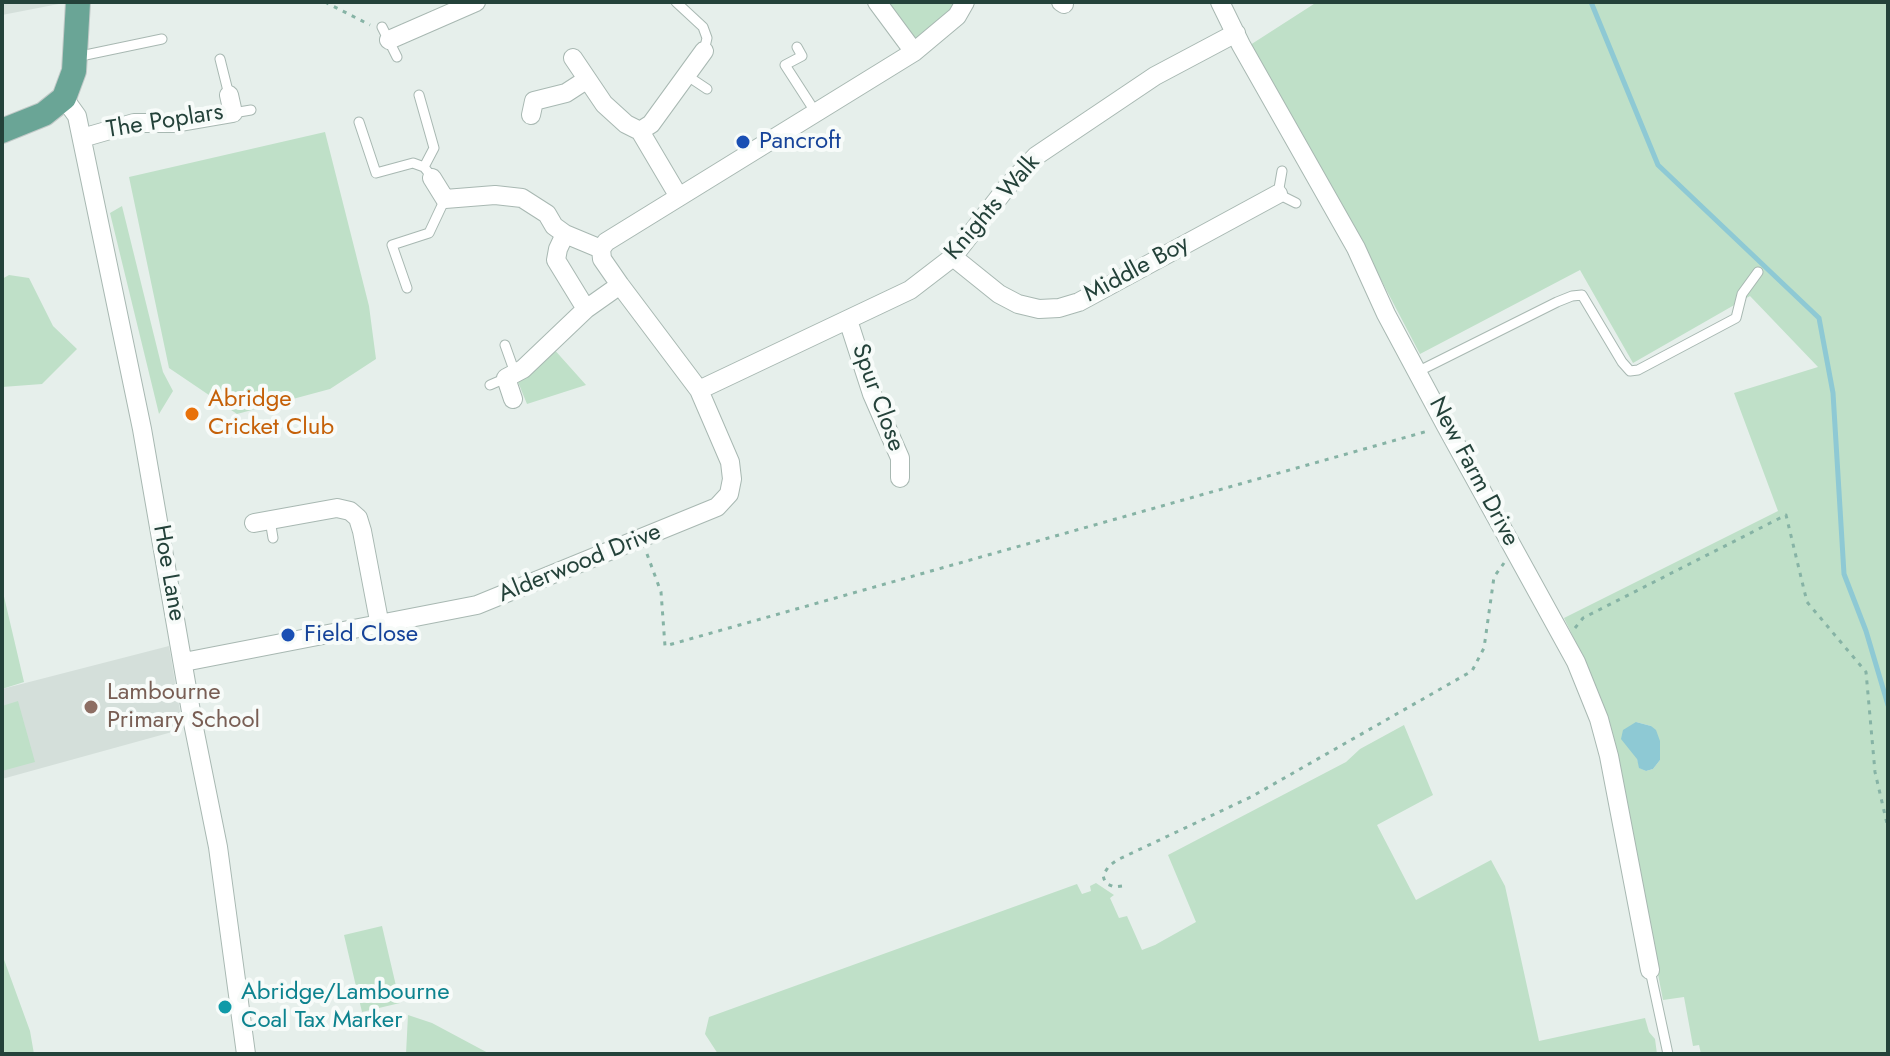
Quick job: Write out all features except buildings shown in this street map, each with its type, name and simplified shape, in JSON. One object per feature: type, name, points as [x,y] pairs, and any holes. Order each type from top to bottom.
[{"type":"main road","points":[[2,131],[44,114],[64,98],[76,57],[78,2]]},
{"type":"street","points":[[389,41],[476,2]]},
{"type":"street","points":[[877,2],[914,52]]},
{"type":"street","points":[[428,173],[445,199],[495,195],[522,198],[547,214],[554,226],[565,234],[601,249],[606,242],[914,52],[957,16],[965,2]]},
{"type":"street","name":"New Farm Drive","points":[[1220,2],[1356,248],[1386,314],[1545,609],[1560,630],[1599,719],[1609,756],[1650,970]]},
{"type":"street","name":"Knights Walk","points":[[699,390],[910,290],[953,257],[1007,187],[1036,156],[1155,76],[1236,33]]},
{"type":"street","points":[[640,131],[651,124],[704,51]]},
{"type":"street","points":[[573,58],[604,104],[626,124],[640,131],[679,197]]},
{"type":"street","points":[[531,115],[534,101],[566,93],[586,80]]},
{"type":"street","name":"Hoe Lane","points":[[64,98],[77,116],[139,416],[218,847],[246,1054]]},
{"type":"street","name":"The Poplars","points":[[82,138],[134,123],[175,123],[238,106]]},
{"type":"street","name":"Middle Boy","points":[[953,257],[999,294],[1018,304],[1039,309],[1059,308],[1079,302],[1278,194]]},
{"type":"street","points":[[565,234],[556,260],[586,309]]},
{"type":"street","name":"Alderwood Drive","points":[[184,662],[477,605],[717,507],[729,494],[732,479],[730,462],[699,390],[620,285],[602,259],[601,249]]},
{"type":"street","points":[[513,399],[504,379],[523,369],[586,309],[620,285]]},
{"type":"street","name":"Spur Close","points":[[848,320],[872,394],[900,458],[900,478]]},
{"type":"street","points":[[266,527],[337,508],[350,511],[358,518],[380,626]]},
{"type":"lane","points":[[676,2],[703,27],[707,38],[704,51]]},
{"type":"lane","points":[[76,57],[162,39]]},
{"type":"lane","points":[[797,47],[802,56],[785,65],[816,113]]},
{"type":"lane","points":[[220,59],[238,106]]},
{"type":"lane","points":[[686,75],[707,89]]},
{"type":"lane","points":[[359,122],[376,173],[413,163],[428,173],[434,148],[419,95]]},
{"type":"lane","points":[[1282,171],[1278,194],[1296,203]]},
{"type":"lane","points":[[407,288],[392,245],[429,233],[445,199]]},
{"type":"lane","points":[[1419,371],[1557,302],[1582,295],[1622,362],[1630,371],[1638,370],[1736,318],[1742,294],[1758,272]]},
{"type":"lane","points":[[504,379],[505,345]]},
{"type":"lane","points":[[1650,970],[1668,1054]]},
{"type":"path","points":[[325,2],[373,26],[380,22],[389,41]]},
{"type":"path","points":[[641,539],[657,576],[665,646],[1446,426]]},
{"type":"path","points":[[1560,630],[1569,626],[1576,628],[1583,618],[1786,515],[1807,602],[1866,672],[1875,772],[1888,828]]},
{"type":"path","points":[[1122,886],[1114,887],[1103,875],[1117,860],[1251,797],[1472,671],[1484,648],[1494,577],[1503,564],[1517,554]]},
{"type":"shaded area","points":[[2,2],[69,2],[2,15]]},
{"type":"shaded area","name":"Lambourne Primary School","points":[[169,646],[183,729],[2,779],[2,689]]},
{"type":"green space","points":[[884,2],[956,2],[941,21],[920,38],[914,38]]},
{"type":"green space","points":[[1317,2],[1888,2],[1888,1054],[1701,1054],[1699,1045],[1693,1046],[1684,997],[1663,1000],[1642,892],[1587,665],[1564,618],[1778,511],[1734,393],[1818,367],[1750,296],[1633,363],[1580,270],[1420,354],[1367,253],[1247,47]],"holes":[[[1636,722],[1651,726],[1660,760],[1653,769],[1646,771],[1640,768],[1637,759]]]},
{"type":"green space","points":[[325,132],[369,306],[376,359],[330,389],[237,414],[169,368],[129,177]]},
{"type":"green space","points":[[122,206],[163,372],[173,391],[159,414],[110,213]]},
{"type":"green space","points":[[9,275],[29,278],[53,326],[77,349],[42,384],[2,387],[2,279]]},
{"type":"green space","points":[[552,347],[586,385],[527,404],[516,377]]},
{"type":"green space","points":[[2,588],[24,682],[2,689]]},
{"type":"green space","points":[[18,701],[35,762],[2,771],[2,706]]},
{"type":"green space","points":[[1404,725],[1433,795],[1377,825],[1416,900],[1491,860],[1505,886],[1539,1041],[1645,1018],[1649,1032],[1655,1039],[1657,1054],[718,1054],[705,1034],[709,1017],[1077,884],[1082,894],[1091,891],[1090,886],[1096,883],[1114,895],[1110,898],[1119,918],[1127,916],[1142,950],[1155,945],[1196,922],[1168,855],[1346,762],[1360,749]]},
{"type":"green space","points":[[382,926],[400,1003],[362,1012],[344,935]]},
{"type":"green space","points":[[2,954],[30,1031],[34,1054],[2,1054]]},
{"type":"green space","points":[[408,1015],[432,1023],[490,1054],[406,1054]]},
{"type":"water","points":[[1636,722],[1651,726],[1660,741],[1660,760],[1653,769],[1646,771],[1639,768],[1637,759],[1621,739],[1623,730]]},
{"type":"waterway","points":[[1591,2],[1658,165],[1819,318],[1833,393],[1844,574],[1866,631],[1888,705]]},
{"type":"place","name":"Pancroft","points":[[743,142]]},
{"type":"place","name":"Abridge Cricket Club","points":[[192,414]]},
{"type":"place","name":"Field Close","points":[[288,635]]},
{"type":"place","name":"Lambourne Primary School","points":[[91,707]]},
{"type":"place","name":"Abridge/Lambourne Coal Tax Marker","points":[[225,1007]]}]
